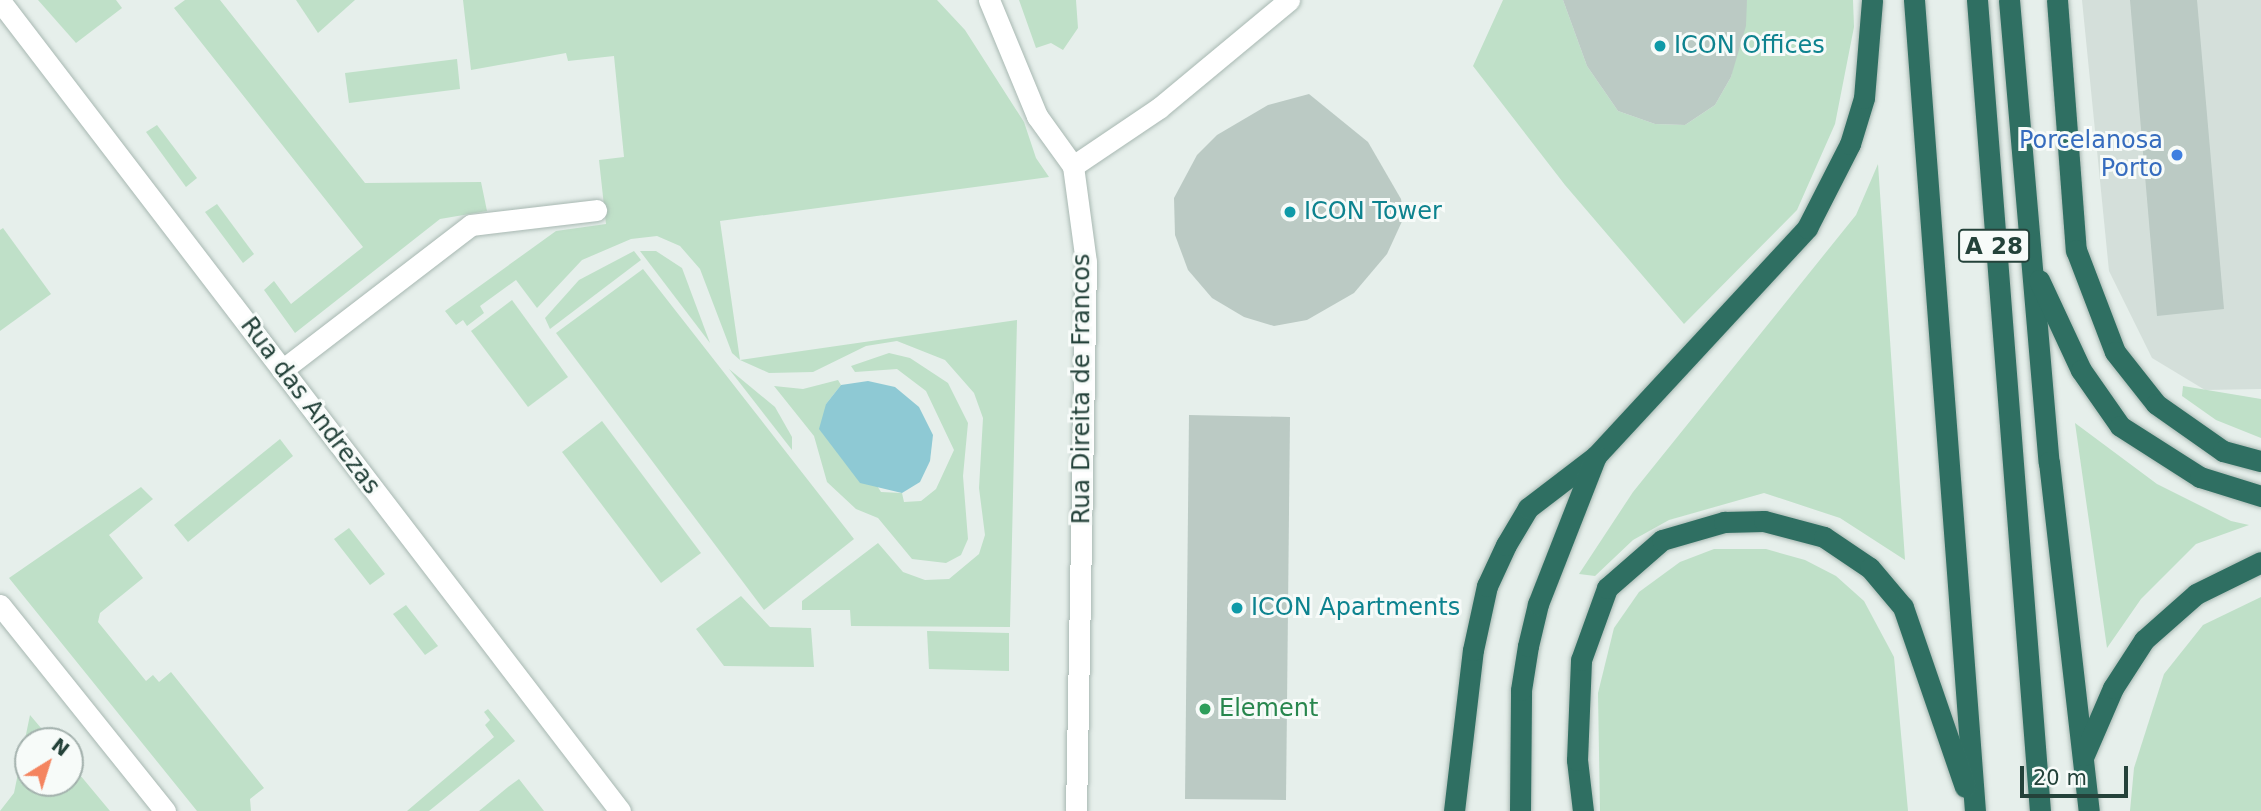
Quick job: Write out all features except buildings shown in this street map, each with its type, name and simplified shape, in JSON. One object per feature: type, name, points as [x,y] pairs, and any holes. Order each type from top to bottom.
[{"type":"highway","points":[[1454,811],[1473,650],[1488,586],[1528,508],[1596,456],[1807,228],[1850,144],[1864,99],[1872,0]]},
{"type":"highway","name":"A 28","points":[[1914,0],[1974,811]]},
{"type":"highway","name":"A 28","points":[[1977,0],[2040,811]]},
{"type":"highway","name":"A 28","points":[[2009,0],[2032,266],[2081,370],[2120,426],[2200,477],[2261,496]]},
{"type":"highway","points":[[2057,0],[2076,250],[2115,352],[2156,404],[2223,450],[2261,461]]},
{"type":"highway","points":[[2032,266],[2089,811]]},
{"type":"highway","points":[[1520,811],[1521,691],[1528,646],[1538,604],[1596,456]]},
{"type":"highway","points":[[1583,811],[1577,760],[1581,660],[1607,588],[1662,540],[1724,522],[1764,521],[1824,537],[1870,568],[1903,607],[1974,811]]},
{"type":"highway","points":[[2083,757],[2113,688],[2144,640],[2196,594],[2261,562]]},
{"type":"street","name":"Rua Direita de Francos","points":[[989,0],[1037,116],[1073,166],[1086,262],[1076,805]]},
{"type":"street","points":[[1073,166],[1159,108],[1289,0]]},
{"type":"street","name":"Rua das Andrezas","points":[[0,1],[620,811]]},
{"type":"street","points":[[282,370],[471,225],[596,210]]},
{"type":"street","points":[[0,605],[165,811]]},
{"type":"shaded area","points":[[2082,0],[2261,0],[2261,389],[2205,390],[2152,358],[2109,271]]},
{"type":"green space","points":[[38,0],[116,0],[122,8],[76,43]]},
{"type":"green space","points":[[185,0],[220,0],[365,183],[481,182],[487,211],[440,219],[295,333],[264,290],[274,281],[291,304],[363,247],[174,8]]},
{"type":"green space","points":[[296,0],[355,0],[318,33]]},
{"type":"green space","points":[[463,0],[937,0],[965,30],[1024,122],[1036,158],[1049,177],[720,221],[740,360],[732,353],[700,269],[680,246],[657,236],[631,239],[582,260],[537,308],[516,280],[480,306],[484,313],[467,326],[463,320],[456,325],[445,311],[556,231],[606,224],[599,160],[624,157],[614,56],[568,61],[566,53],[471,70]]},
{"type":"green space","points":[[1019,0],[1076,0],[1078,28],[1063,50],[1051,43],[1036,48]]},
{"type":"green space","points":[[1503,0],[1563,0],[1587,66],[1618,111],[1655,124],[1685,125],[1715,105],[1731,77],[1747,0],[1853,0],[1854,27],[1835,124],[1797,210],[1684,324],[1565,185],[1473,66]]},
{"type":"green space","points":[[457,59],[460,89],[349,103],[345,73]]},
{"type":"green space","points":[[157,125],[197,178],[186,187],[146,132]]},
{"type":"green space","points":[[1878,164],[1905,560],[1840,518],[1764,493],[1669,520],[1633,540],[1595,576],[1579,574],[1633,492],[1856,215]]},
{"type":"green space","points":[[217,204],[254,254],[243,263],[205,212]]},
{"type":"green space","points":[[3,228],[51,294],[0,331],[0,230]]},
{"type":"green space","points":[[634,251],[641,260],[550,329],[545,318],[579,280]]},
{"type":"green space","points":[[640,251],[656,251],[682,268],[710,343]]},
{"type":"green space","points":[[643,269],[854,539],[764,610],[556,333]]},
{"type":"green space","points":[[512,300],[568,377],[528,407],[471,331]]},
{"type":"green space","points":[[1017,320],[1010,627],[851,626],[850,610],[802,610],[802,601],[878,543],[903,572],[925,580],[949,579],[979,554],[985,535],[979,488],[983,418],[974,393],[945,360],[897,341],[866,346],[813,372],[769,373],[740,360]]},
{"type":"green space","points":[[889,353],[910,358],[948,383],[968,423],[963,476],[968,539],[961,555],[946,563],[912,559],[878,518],[856,509],[827,482],[814,436],[774,386],[803,389],[838,380],[841,385],[826,404],[881,492],[902,493],[904,502],[921,501],[936,489],[954,450],[926,391],[897,369],[855,372],[851,366]]},
{"type":"green space","points":[[729,369],[775,407],[792,437],[792,450]]},
{"type":"green space","points":[[2183,386],[2261,399],[2261,438],[2216,420],[2182,396]]},
{"type":"green space","points":[[602,421],[701,553],[661,583],[562,452]]},
{"type":"green space","points":[[2075,423],[2157,484],[2231,521],[2249,525],[2196,544],[2141,599],[2107,648]]},
{"type":"green space","points":[[280,439],[293,456],[188,542],[174,525]]},
{"type":"green space","points":[[141,487],[153,499],[109,535],[143,578],[100,613],[98,622],[146,681],[153,675],[159,682],[171,672],[264,788],[250,799],[251,811],[197,811],[9,578]]},
{"type":"green space","points":[[349,528],[385,574],[370,585],[334,539]]},
{"type":"green space","points":[[1714,549],[1766,549],[1805,560],[1836,576],[1864,601],[1894,657],[1908,811],[1600,811],[1598,693],[1614,628],[1639,592],[1680,562]]},
{"type":"green space","points":[[741,596],[770,627],[811,628],[814,667],[724,666],[696,629]]},
{"type":"green space","points":[[2261,597],[2261,811],[2130,811],[2134,768],[2164,674],[2203,625]]},
{"type":"green space","points":[[406,605],[438,646],[425,655],[393,614]]},
{"type":"green space","points":[[927,631],[1009,633],[1009,671],[929,669]]},
{"type":"green space","points":[[488,709],[515,741],[429,811],[407,811],[494,737],[485,725],[490,720],[484,712]]},
{"type":"green space","points":[[30,715],[40,727],[28,727]]},
{"type":"green space","points":[[519,779],[544,811],[479,811],[508,787]]},
{"type":"green space","points":[[84,780],[110,811],[0,811],[14,793],[14,797],[84,797]]},
{"type":"water","points":[[868,381],[895,387],[919,407],[933,435],[930,461],[920,482],[902,493],[860,483],[819,429],[826,404],[841,385]]},
{"type":"place","name":"ICON Offices","points":[[1660,46]]},
{"type":"place","name":"Porcelanosa Porto","points":[[2177,155]]},
{"type":"place","name":"ICON Tower","points":[[1290,212]]},
{"type":"place","name":"ICON Apartments","points":[[1237,608]]},
{"type":"place","name":"Element","points":[[1205,709]]}]
